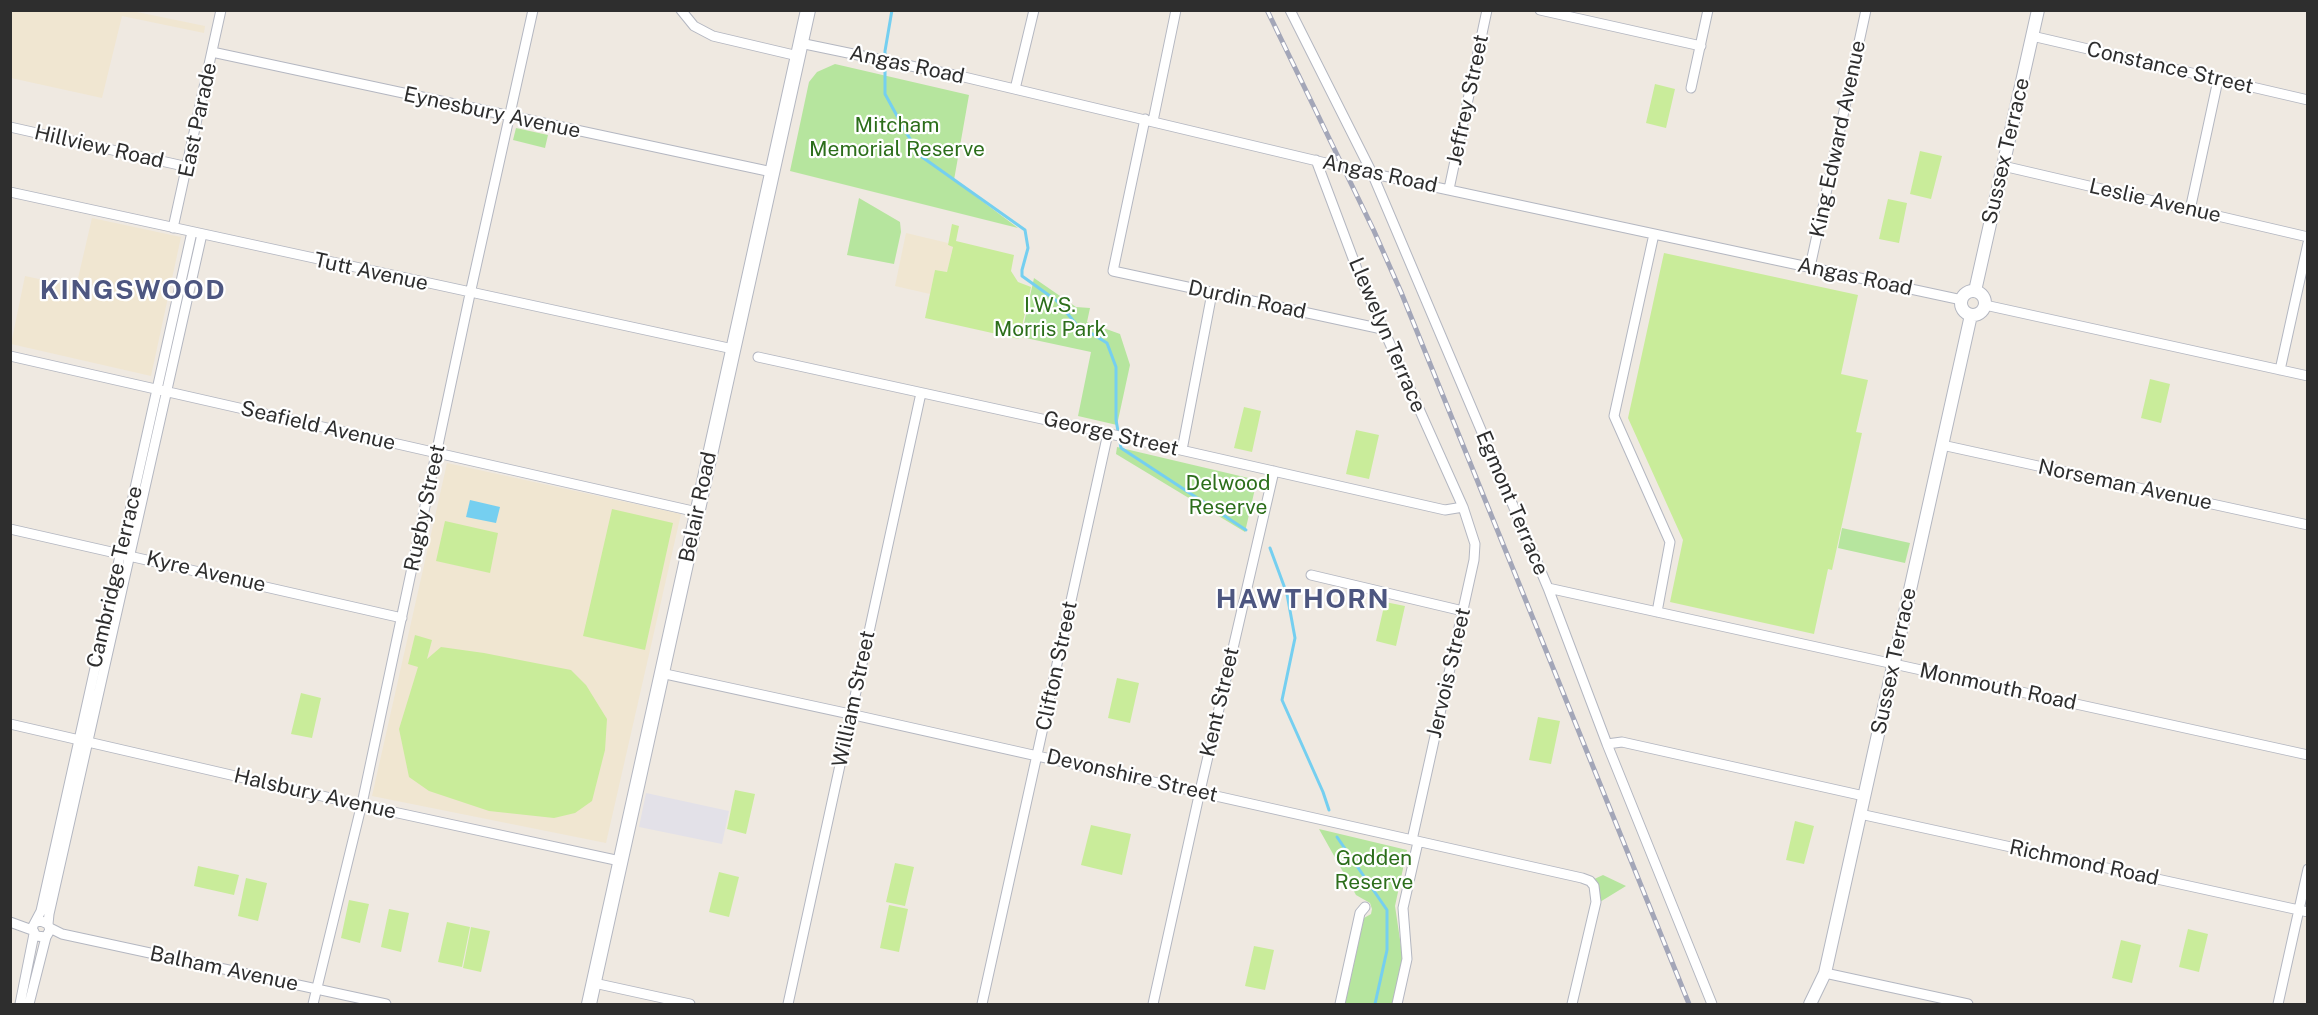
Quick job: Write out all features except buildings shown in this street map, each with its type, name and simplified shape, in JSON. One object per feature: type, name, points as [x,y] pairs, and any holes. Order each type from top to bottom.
[{"type":"main road","name":"Belair Road","points":[[589,1005],[808,10]]},
{"type":"street","name":"East Parade","points":[[174,228],[221,10]]},
{"type":"street","name":"Rugby Street","points":[[312,1005],[361,805],[533,10]]},
{"type":"street","name":"Angas Road","points":[[681,10],[694,26],[713,36],[778,51],[799,50],[873,57],[1372,173],[1962,300]]},
{"type":"street","points":[[1015,89],[1034,10]]},
{"type":"street","points":[[1149,120],[1176,10]]},
{"type":"street","name":"Egmont Terrace","points":[[1290,10],[1372,173],[1548,588],[1607,744],[1712,1005]]},
{"type":"street","name":"Jeffrey Street","points":[[1449,189],[1487,10]]},
{"type":"street","points":[[1540,10],[1701,46]]},
{"type":"street","points":[[1691,88],[1708,10]]},
{"type":"street","name":"King Edward Avenue","points":[[1810,267],[1866,10]]},
{"type":"street","name":"Sussex Terrace","points":[[1975,291],[2038,10]]},
{"type":"street","name":"Constance Street","points":[[2032,36],[2307,100]]},
{"type":"street","name":"Eynesbury Avenue","points":[[212,52],[772,172]]},
{"type":"street","points":[[2190,210],[2218,80]]},
{"type":"street","name":"Durdin Road","points":[[1149,120],[1113,271],[1382,329]]},
{"type":"street","name":"Hillview Road","points":[[10,127],[188,166]]},
{"type":"street","name":"Llewelyn Terrace","points":[[1316,160],[1382,329],[1463,507]]},
{"type":"street","name":"Leslie Avenue","points":[[2003,166],[2307,237]]},
{"type":"street","name":"Tutt Avenue","points":[[10,192],[470,294],[733,349]]},
{"type":"street","name":"Cambridge Terrace","points":[[33,965],[48,931],[56,863],[197,233]]},
{"type":"street","points":[[1654,234],[1614,416],[1671,542],[1657,612]]},
{"type":"street","points":[[2280,370],[2307,243]]},
{"type":"street","points":[[1975,291],[1982,295],[1985,305],[1982,312],[1971,315],[1962,308],[1962,300],[1967,293],[1975,291]]},
{"type":"street","points":[[1182,450],[1212,293]]},
{"type":"street","points":[[1985,305],[2307,376]]},
{"type":"street","name":"Sussex Terrace","points":[[1810,1005],[1825,973],[1971,315]]},
{"type":"street","name":"Seafield Avenue","points":[[10,356],[697,512]]},
{"type":"street","name":"George Street","points":[[758,357],[1109,433],[1445,510],[1463,507]]},
{"type":"street","name":"William Street","points":[[788,1005],[921,393]]},
{"type":"street","name":"Clifton Street","points":[[982,1005],[1109,433]]},
{"type":"street","name":"Norseman Avenue","points":[[1942,445],[2307,525]]},
{"type":"street","name":"Kent Street","points":[[1153,1005],[1274,471]]},
{"type":"street","name":"Jervois Street","points":[[1397,1005],[1407,959],[1403,908],[1475,551],[1474,537],[1463,507]]},
{"type":"street","name":"Kyre Avenue","points":[[10,529],[402,618]]},
{"type":"street","points":[[1311,575],[1463,611]]},
{"type":"street","name":"Monmouth Road","points":[[1548,588],[2307,755]]},
{"type":"street","name":"Devonshire Street","points":[[661,673],[1200,791],[1582,878],[1590,881],[1596,892],[1572,1005]]},
{"type":"street","name":"Halsbury Avenue","points":[[10,723],[361,805],[620,861]]},
{"type":"street","points":[[1607,744],[1622,742],[1864,796]]},
{"type":"street","name":"Richmond Road","points":[[1860,814],[2303,911]]},
{"type":"street","name":"Cambridge Terrace","points":[[29,1005],[34,928],[56,863]]},
{"type":"street","points":[[2278,1005],[2303,911],[2307,869]]},
{"type":"street","points":[[1340,1005],[1360,913],[1365,907]]},
{"type":"street","points":[[41,921],[48,931],[38,938],[34,928],[41,921]]},
{"type":"street","points":[[14,923],[34,928]]},
{"type":"street","name":"Balham Avenue","points":[[48,931],[386,1005]]},
{"type":"street","points":[[1825,973],[1968,1005]]},
{"type":"street","points":[[594,983],[690,1005]]},
{"type":"street","name":"Cambridge Terrace","points":[[20,1005],[29,985]]},
{"type":"shaded area","points":[[11,10],[132,11],[205,26],[204,33],[122,16],[102,98],[11,78]]},
{"type":"shaded area","points":[[92,218],[181,237],[151,376],[11,344],[25,276],[76,287]]},
{"type":"shaded area","points":[[906,233],[948,243],[953,247],[947,272],[935,270],[930,294],[895,286]]},
{"type":"shaded area","points":[[447,463],[681,514],[606,843],[372,796]]},
{"type":"shaded area","points":[[646,793],[729,811],[722,844],[639,827]]},
{"type":"green space","name":"Mitcham Memorial Reserve","points":[[835,64],[969,95],[954,180],[1018,228],[790,171],[809,82],[817,72]]},
{"type":"green space","points":[[1655,84],[1675,89],[1666,128],[1646,123]]},
{"type":"green space","points":[[516,128],[548,135],[545,148],[513,140]]},
{"type":"green space","points":[[1920,151],[1942,156],[1931,199],[1910,194]]},
{"type":"green space","points":[[859,198],[900,222],[901,232],[894,264],[847,255]]},
{"type":"green space","points":[[1888,199],[1907,203],[1899,243],[1879,239]]},
{"type":"green space","points":[[952,224],[959,226],[956,241],[1014,255],[1011,271],[1018,282],[1031,287],[1019,339],[925,318],[935,270],[947,272],[953,247],[948,245]]},
{"type":"green space","points":[[1664,253],[1858,295],[1841,374],[1868,380],[1856,432],[1862,433],[1832,570],[1828,569],[1814,634],[1670,602],[1683,540],[1628,418]]},
{"type":"green space","name":"I.W.S. Morris Park","points":[[1034,278],[1076,307],[1090,308],[1087,322],[1120,334],[1130,365],[1117,425],[1078,416],[1091,352],[1021,337]]},
{"type":"green space","points":[[2150,379],[2170,384],[2161,423],[2141,418]]},
{"type":"green space","points":[[1244,407],[1261,411],[1252,452],[1234,448]]},
{"type":"green space","points":[[1356,430],[1379,435],[1369,479],[1346,474]]},
{"type":"green space","name":"Delwood Reserve","points":[[1117,447],[1257,480],[1245,532],[1116,454]]},
{"type":"green space","points":[[612,509],[673,523],[645,650],[583,636]]},
{"type":"green space","points":[[445,521],[498,533],[490,573],[436,561]]},
{"type":"green space","points":[[1842,528],[1910,543],[1905,563],[1838,548]]},
{"type":"green space","points":[[1385,602],[1405,606],[1396,646],[1376,641]]},
{"type":"green space","points":[[415,635],[432,640],[427,659],[441,647],[571,670],[586,685],[607,719],[605,750],[592,801],[575,813],[554,818],[489,811],[429,791],[409,777],[399,729],[418,667],[408,664]]},
{"type":"green space","points":[[1117,678],[1139,683],[1130,723],[1108,718]]},
{"type":"green space","points":[[301,693],[321,698],[312,738],[291,734]]},
{"type":"green space","points":[[1538,717],[1560,721],[1551,764],[1529,760]]},
{"type":"green space","points":[[735,790],[755,794],[746,834],[727,829]]},
{"type":"green space","points":[[1795,821],[1814,826],[1804,864],[1786,860]]},
{"type":"green space","points":[[1091,825],[1131,834],[1122,875],[1081,865]]},
{"type":"green space","name":"Godden Reserve","points":[[1319,829],[1407,850],[1395,906],[1403,960],[1393,1004],[1345,1004],[1364,918],[1371,914],[1372,909],[1370,903],[1356,895]]},
{"type":"green space","points":[[895,863],[914,867],[905,906],[886,902]]},
{"type":"green space","points":[[198,866],[239,875],[234,895],[194,886]]},
{"type":"green space","points":[[719,872],[739,877],[729,917],[709,912]]},
{"type":"green space","points":[[1603,875],[1626,886],[1595,905],[1590,881]]},
{"type":"green space","points":[[246,878],[267,883],[258,921],[238,916]]},
{"type":"green space","points":[[349,900],[369,904],[360,943],[341,938]]},
{"type":"green space","points":[[889,905],[908,909],[899,952],[880,948]]},
{"type":"green space","points":[[389,909],[409,913],[401,952],[381,947]]},
{"type":"green space","points":[[447,922],[470,927],[462,967],[438,962]]},
{"type":"green space","points":[[471,927],[490,931],[481,972],[463,968]]},
{"type":"green space","points":[[2188,929],[2208,934],[2199,972],[2179,967]]},
{"type":"green space","points":[[2121,940],[2141,945],[2132,983],[2112,978]]},
{"type":"green space","points":[[1254,946],[1274,950],[1265,990],[1245,986]]},
{"type":"water","points":[[470,500],[500,507],[496,523],[466,517]]},
{"type":"waterway","points":[[892,10],[885,51],[885,94],[922,157],[1025,230],[1028,248],[1022,276],[1057,301],[1076,324],[1107,343],[1116,367],[1116,420],[1121,448],[1246,530]]},
{"type":"waterway","points":[[1270,548],[1287,594],[1295,638],[1282,700],[1329,810]]},
{"type":"waterway","points":[[1337,837],[1387,910],[1387,950],[1375,1004]]},
{"type":"railway","points":[[1267,10],[1401,292],[1689,1004]]},
{"type":"district","name":"KINGSWOOD","points":[[133,291]]},
{"type":"district","name":"HAWTHORN","points":[[1303,600]]}]
